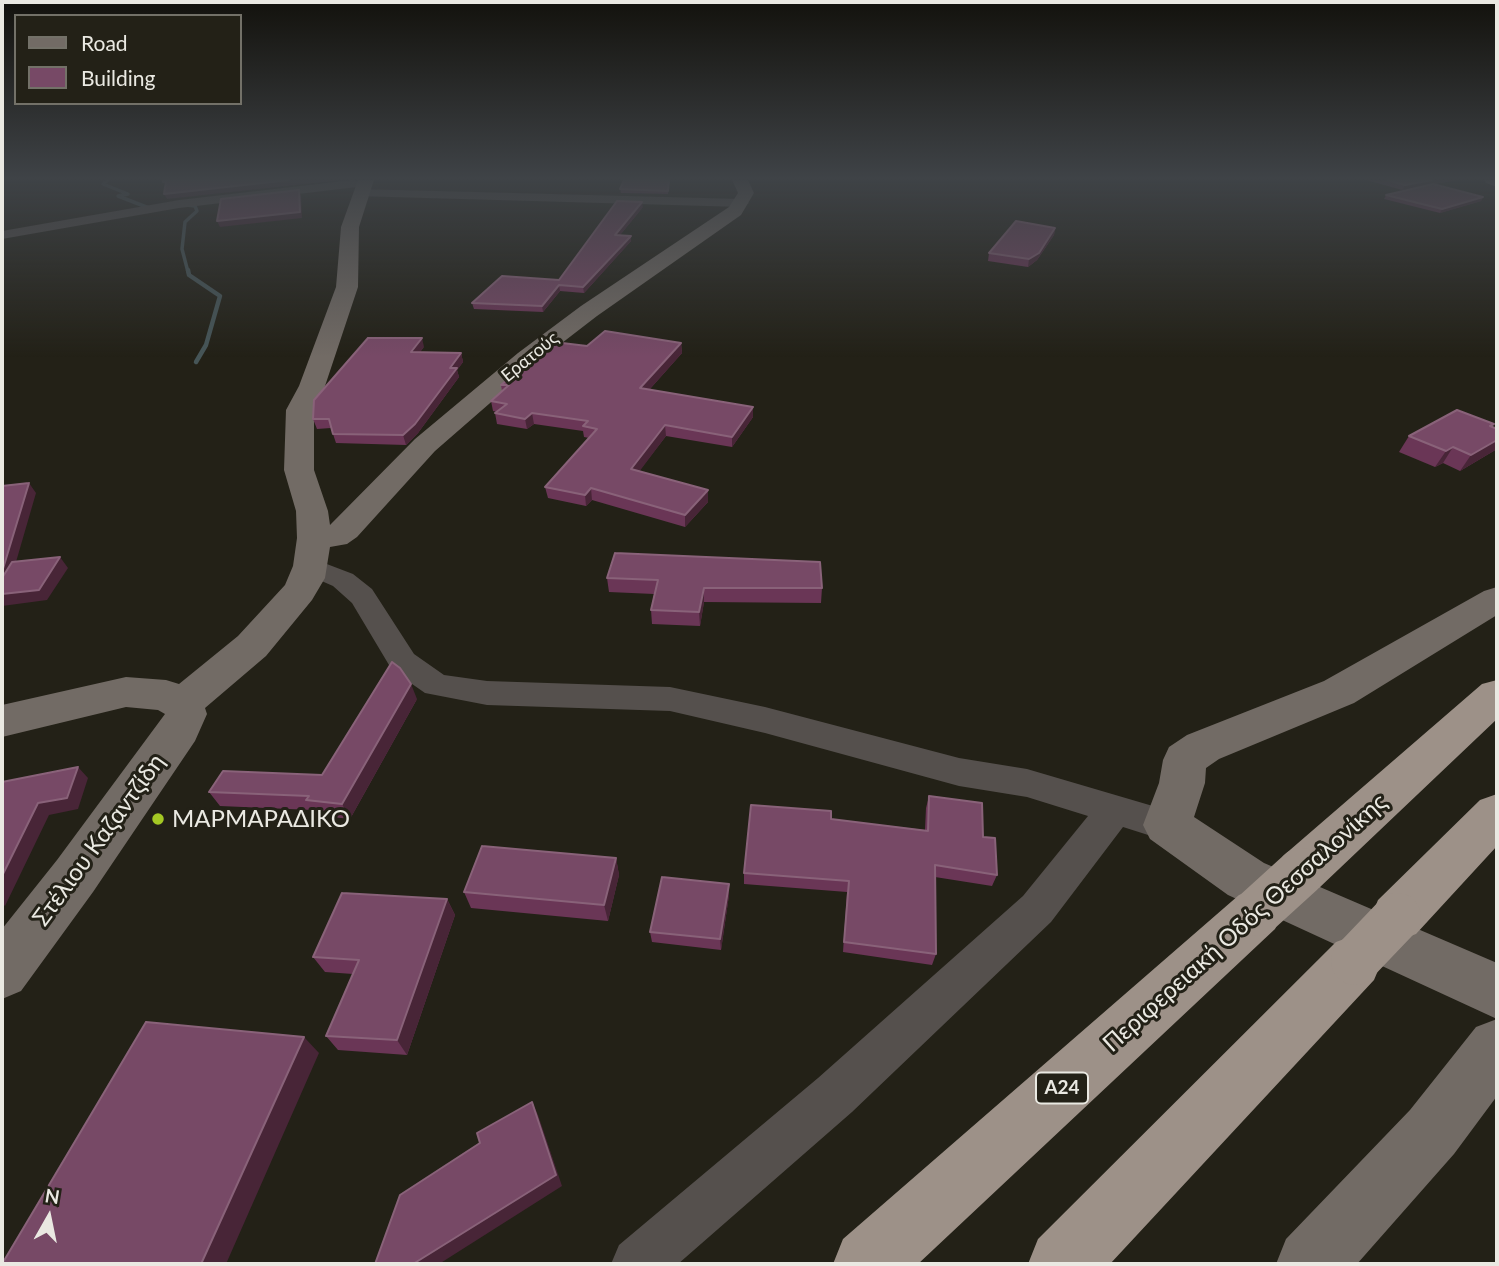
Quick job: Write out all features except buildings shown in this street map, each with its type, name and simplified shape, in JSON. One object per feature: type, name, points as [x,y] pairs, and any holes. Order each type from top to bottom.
[{"type":"highway","name":"Περιφερειακή Οδός Θεσσαλονίκης","points":[[868,1264],[1497,695]]},
{"type":"highway","points":[[1063,1264],[1497,814]]},
{"type":"street","points":[[2,721],[126,692],[166,695],[183,704],[252,646],[299,592],[312,552],[312,511],[299,470],[300,410],[316,375],[347,287],[349,239]]},
{"type":"street","name":"Ερατούς","points":[[312,552],[345,530],[425,445],[527,358],[694,239]]},
{"type":"street","points":[[312,552],[362,596],[403,662],[436,685],[487,693],[670,699],[765,720],[959,772],[1027,783],[1167,825],[1247,879],[1497,992]]},
{"type":"street","points":[[1167,825],[1179,795],[1185,760],[1203,747],[1339,692],[1497,599]]},
{"type":"street","name":"Στέλιου Καζαντζίδη","points":[[2,972],[177,734],[186,714],[183,704]]},
{"type":"street","points":[[638,1264],[835,1095],[1037,909],[1116,809]]},
{"type":"street","points":[[1311,1264],[1432,1132],[1497,1048]]},
{"type":"waterway","points":[[183,239],[182,249],[188,272]]},
{"type":"waterway","points":[[188,270],[189,275],[220,296],[206,345],[196,362]]},
{"type":"place","name":"ΜΑΡΜΑΡΑΔΙΚΟ","points":[[158,819]]}]
